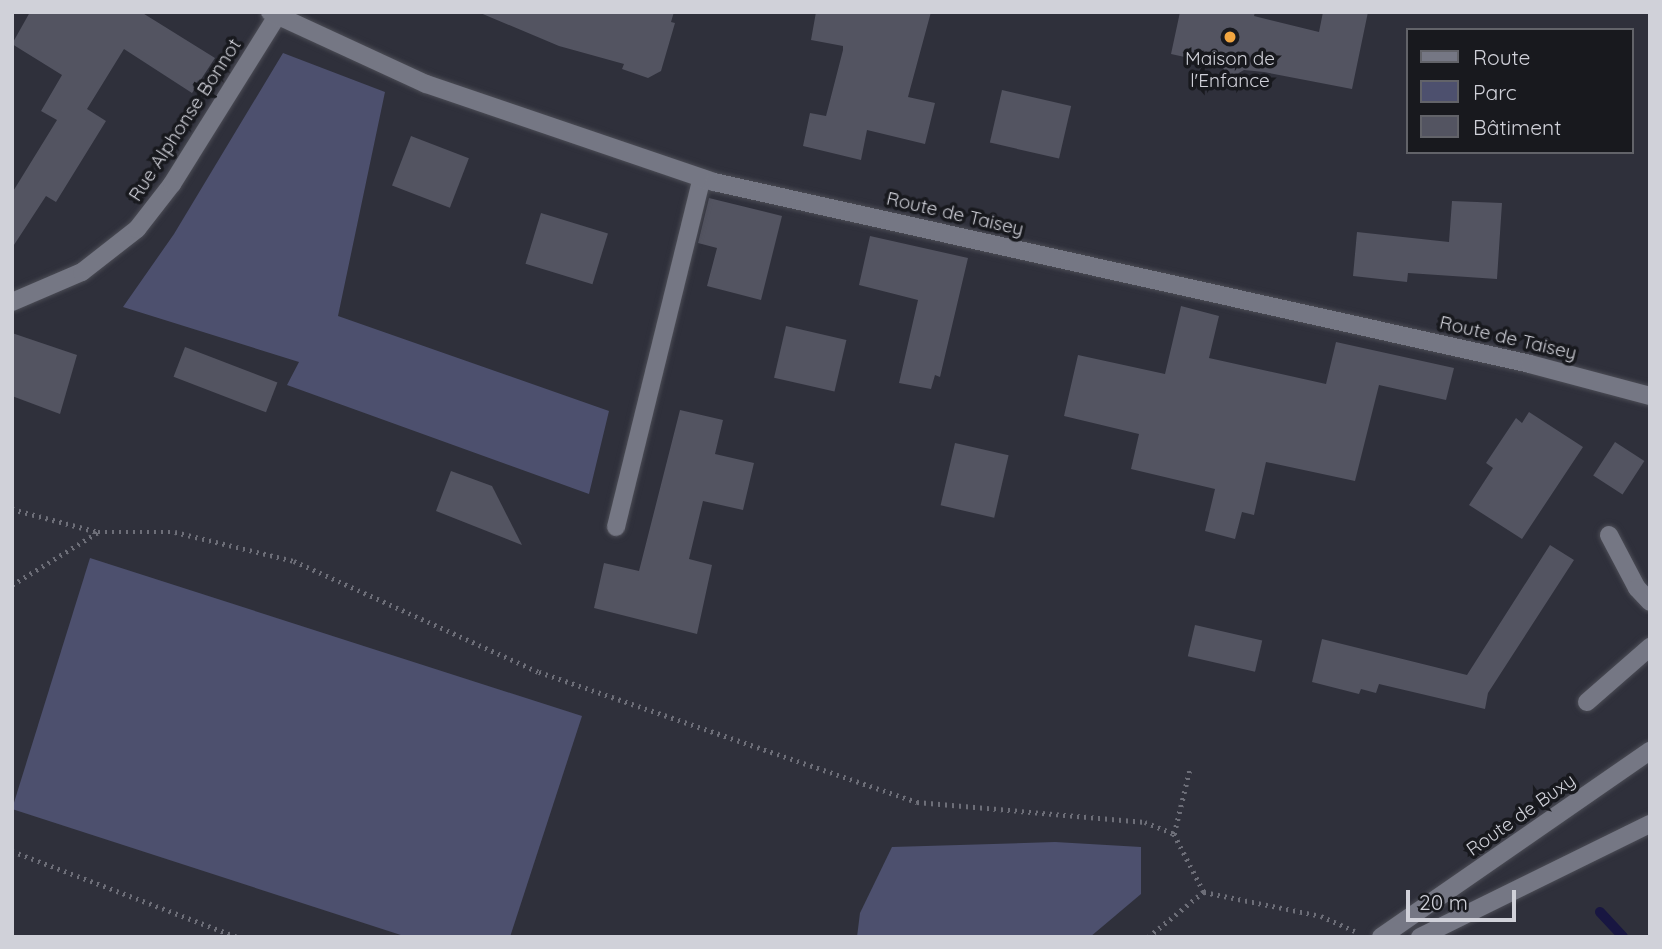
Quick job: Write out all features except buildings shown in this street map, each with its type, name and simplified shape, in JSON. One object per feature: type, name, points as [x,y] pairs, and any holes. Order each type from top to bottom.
[{"type":"street","name":"Route de Taisey","points":[[274,14],[426,84],[702,178],[1530,364],[1650,396]]},
{"type":"street","name":"Rue Alphonse Bonnot","points":[[12,302],[82,272],[137,229],[172,184],[274,14]]},
{"type":"street","points":[[617,527],[702,178]]},
{"type":"street","points":[[1609,536],[1637,588],[1650,602]]},
{"type":"street","points":[[1587,702],[1650,647]]},
{"type":"street","name":"Route de Buxy","points":[[1381,937],[1650,751]]},
{"type":"street","points":[[1420,937],[1647,827]]},
{"type":"path","points":[[12,509],[98,532],[175,532],[294,561],[539,673],[917,802],[1144,822],[1174,834],[1204,892]]},
{"type":"path","points":[[12,585],[98,532]]},
{"type":"path","points":[[1174,834],[1190,768]]},
{"type":"path","points":[[12,852],[237,937]]},
{"type":"path","points":[[1150,937],[1204,892]]},
{"type":"path","points":[[1204,892],[1321,916],[1368,937]]},
{"type":"green space","points":[[283,53],[385,92],[338,316],[609,411],[589,494],[287,385],[299,362],[123,307],[174,234]]},
{"type":"green space","points":[[90,558],[582,716],[510,937],[407,937],[12,809]]},
{"type":"green space","points":[[1055,842],[1141,847],[1141,894],[1090,937],[857,937],[860,913],[892,847]]},
{"type":"waterway","points":[[1600,912],[1623,937]]},
{"type":"place","name":"Maison de l'Enfance","points":[[1230,37]]}]
